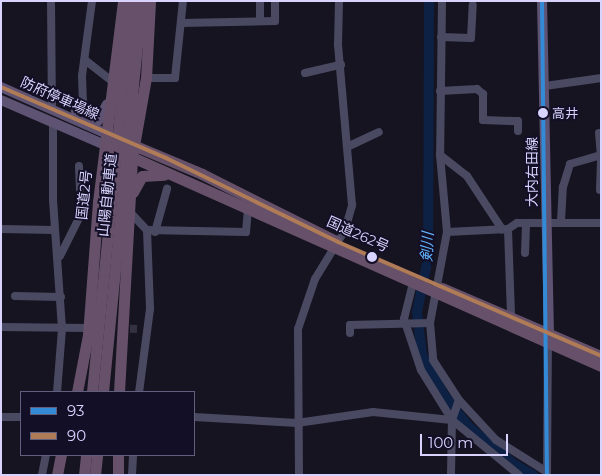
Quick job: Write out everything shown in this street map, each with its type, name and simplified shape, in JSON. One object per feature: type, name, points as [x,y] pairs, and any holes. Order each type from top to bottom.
[{"type":"highway","name":"国道2号","points":[[77,391],[88,335],[98,202],[123,1]]},
{"type":"highway","name":"山陽自動車道","points":[[92,391],[131,1]]},
{"type":"highway","name":"山陽自動車道","points":[[103,391],[141,1]]},
{"type":"highway","points":[[119,391],[129,207],[134,144],[146,78],[150,1]]},
{"type":"highway","name":"国道262号","points":[[106,139],[134,144],[150,150],[336,245],[415,282],[511,316],[601,366]]},
{"type":"highway","name":"国道262号","points":[[106,139],[133,158],[183,178],[248,209],[336,245]]},
{"type":"highway","points":[[95,246],[107,201],[119,174],[133,158],[150,150]]},
{"type":"highway","points":[[129,207],[142,176],[148,173],[183,178]]},
{"type":"highway","name":"国道262号","points":[[435,289],[549,338],[601,356]]},
{"type":"highway","points":[[57,475],[61,456]]},
{"type":"highway","points":[[84,475],[86,456]]},
{"type":"highway","points":[[95,475],[97,456]]},
{"type":"highway","points":[[118,456],[118,475]]},
{"type":"main road","name":"大内右田線","points":[[542,1],[549,338]]},
{"type":"main road","name":"防府停車場線","points":[[1,87],[52,109],[78,114],[106,139]]},
{"type":"main road","points":[[78,114],[101,118],[113,87]]},
{"type":"main road","name":"防府停車場線","points":[[1,100],[53,122],[106,139]]},
{"type":"street","points":[[51,1],[52,109]]},
{"type":"street","points":[[78,114],[92,1]]},
{"type":"street","points":[[146,78],[175,78],[183,1]]},
{"type":"street","points":[[260,1],[260,21]]},
{"type":"street","points":[[181,24],[276,21],[275,1]]},
{"type":"street","points":[[300,475],[297,423],[298,329],[315,279],[349,223],[352,205],[341,65],[339,1]]},
{"type":"street","points":[[442,1],[440,155],[447,232],[430,323],[433,360],[458,401],[496,440],[547,473]]},
{"type":"street","points":[[441,37],[471,38],[473,5]]},
{"type":"street","points":[[85,60],[113,87]]},
{"type":"street","points":[[305,73],[341,65]]},
{"type":"street","points":[[545,86],[601,78]]},
{"type":"street","points":[[440,91],[477,89],[483,94],[483,120],[518,121],[518,131]]},
{"type":"street","points":[[53,122],[55,230],[60,256],[62,329],[57,391]]},
{"type":"street","points":[[347,147],[379,132]]},
{"type":"street","points":[[599,133],[601,156],[600,190]]},
{"type":"street","points":[[440,155],[467,176],[505,229],[511,316]]},
{"type":"street","points":[[561,222],[563,187],[570,164],[601,156]]},
{"type":"street","points":[[60,256],[81,214],[79,166]]},
{"type":"street","points":[[139,391],[147,329],[151,231],[167,189]]},
{"type":"street","points":[[81,203],[98,202]]},
{"type":"street","points":[[129,207],[151,231],[246,232],[248,209]]},
{"type":"street","points":[[525,253],[526,223]]},
{"type":"street","points":[[447,232],[505,229],[526,223],[601,224]]},
{"type":"street","points":[[1,229],[55,230]]},
{"type":"street","points":[[415,282],[405,324],[421,370],[453,417],[519,475]]},
{"type":"street","points":[[15,296],[61,297]]},
{"type":"street","points":[[350,334],[350,325],[430,323]]},
{"type":"street","points":[[1,327],[87,328]]},
{"type":"street","points":[[137,329],[147,329]]},
{"type":"street","points":[[547,473],[549,338]]},
{"type":"street","points":[[451,475],[453,417],[458,401]]},
{"type":"street","points":[[195,416],[297,423],[373,412],[453,417]]},
{"type":"street","points":[[1,417],[20,417]]},
{"type":"street","points":[[42,475],[46,456]]},
{"type":"street","points":[[132,475],[133,456]]},
{"type":"waterway","name":"剣川","points":[[429,1],[428,258],[417,312],[422,354],[444,395],[468,426],[514,464],[533,475]]},
{"type":"tunnel","points":[[106,328],[137,329]]},
{"type":"transit line","name":"93","points":[[542,1],[547,475]]},
{"type":"transit line","name":"90","points":[[1,87],[166,158],[338,242],[601,356]]},
{"type":"place","name":"高井","points":[[543,113]]}]
